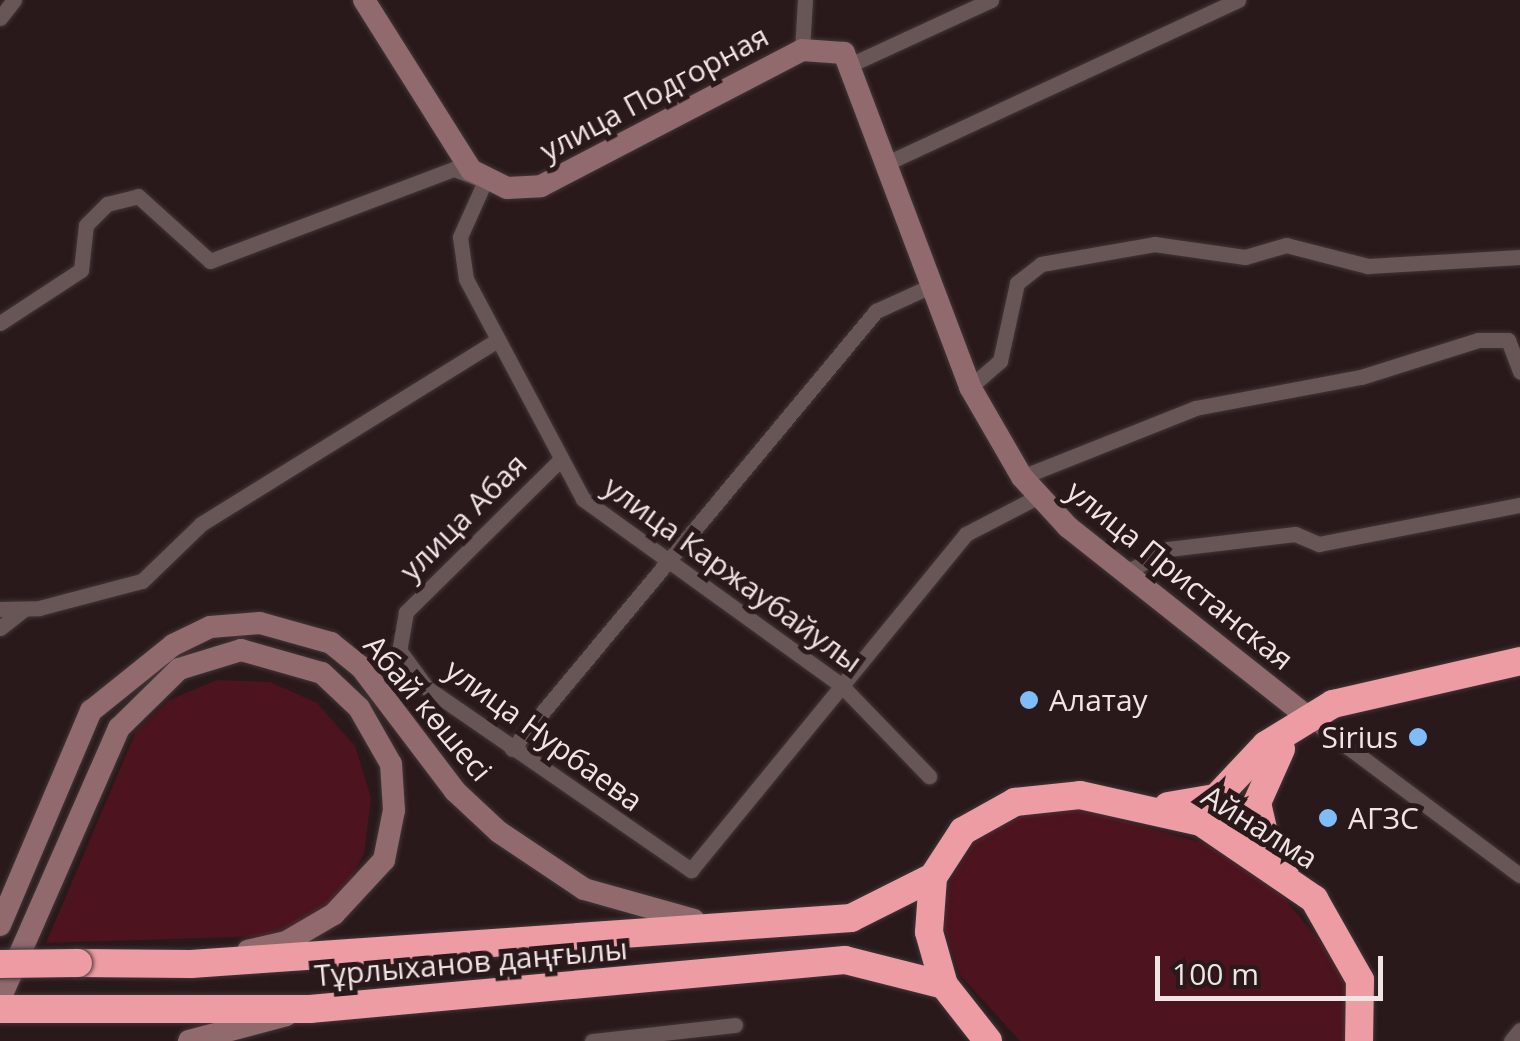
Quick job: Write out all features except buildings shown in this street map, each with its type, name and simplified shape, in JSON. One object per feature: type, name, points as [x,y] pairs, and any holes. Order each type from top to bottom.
[{"type":"highway","points":[[1158,807],[1216,798],[1266,745],[1309,718],[1380,690],[1520,661]]},
{"type":"highway","points":[[1309,718],[1279,752],[1256,803],[1265,839],[1314,899]]},
{"type":"highway","name":"Айналма","points":[[986,1040],[944,986],[928,932],[933,877],[963,832],[1015,802],[1080,795],[1158,807],[1201,822],[1314,899],[1360,980],[1364,1035]]},
{"type":"highway","name":"Тұрлыханов даңғылы","points":[[0,964],[191,964],[772,926],[851,918],[933,877]]},
{"type":"highway","name":"Тұрлыханов даңғылы","points":[[0,1009],[310,1010],[845,960],[944,986]]},
{"type":"main road","points":[[364,0],[484,182]]},
{"type":"main road","name":"улица Подгорная","points":[[484,182],[540,186],[802,50],[832,48],[854,63]]},
{"type":"main road","name":"улица Пристанская","points":[[854,63],[970,387],[1022,477],[1038,497],[1125,573],[1309,718]]},
{"type":"main road","name":"Абай көшесі","points":[[0,925],[91,711],[173,646],[210,627],[260,623],[332,643],[361,666],[454,791],[584,889],[671,918],[772,926]]},
{"type":"main road","name":"Абай көшесі","points":[[0,999],[119,728],[179,669],[241,650],[322,673],[360,708],[390,764],[394,810],[384,860],[334,914],[286,942],[191,964]]},
{"type":"main road","points":[[189,1041],[310,1010]]},
{"type":"street","points":[[0,18],[14,0]]},
{"type":"street","points":[[802,50],[804,0]]},
{"type":"street","points":[[854,63],[991,0]]},
{"type":"street","points":[[889,162],[1238,0]]},
{"type":"street","points":[[0,322],[81,270],[86,225],[107,204],[138,196],[210,261],[454,169],[484,182]]},
{"type":"street","name":"улица Каржаубайулы","points":[[484,182],[465,217],[461,257],[494,342],[558,462],[583,500],[841,685],[928,776]]},
{"type":"street","points":[[970,387],[1000,362],[1017,283],[1042,264],[1154,244],[1245,256],[1286,245],[1368,266],[1520,258]]},
{"type":"street","points":[[512,749],[665,560],[876,311],[933,285]]},
{"type":"street","points":[[1022,477],[1195,408],[1362,377],[1478,340],[1508,340],[1520,372]]},
{"type":"street","points":[[0,608],[23,610],[142,581],[201,524],[494,342]]},
{"type":"street","name":"улица Абая","points":[[406,612],[558,462]]},
{"type":"street","points":[[841,685],[966,534],[1038,497]]},
{"type":"street","points":[[1125,573],[1168,548],[1294,534],[1318,544],[1520,505]]},
{"type":"street","points":[[0,628],[23,610]]},
{"type":"street","name":"улица Нурбаева","points":[[406,612],[397,629],[413,671],[512,749],[680,867],[702,868],[841,685]]},
{"type":"street","name":"улица Пристанская","points":[[1309,718],[1520,874]]},
{"type":"street","points":[[592,1041],[735,1025]]},
{"type":"street","points":[[1511,1041],[1520,1030]]},
{"type":"shaded area","points":[[217,680],[270,682],[317,703],[355,746],[371,798],[364,854],[346,888],[310,921],[265,936],[46,943],[136,731],[169,700]]},
{"type":"shaded area","points":[[1073,807],[1210,845],[1282,895],[1339,965],[1351,1001],[1346,1041],[1020,1041],[960,975],[944,925],[949,884],[974,843],[1016,815]]},
{"type":"place","name":"Алатау","points":[[1029,700]]},
{"type":"place","name":"Sirius","points":[[1418,737]]},
{"type":"place","name":"АГЗС","points":[[1328,818]]}]
